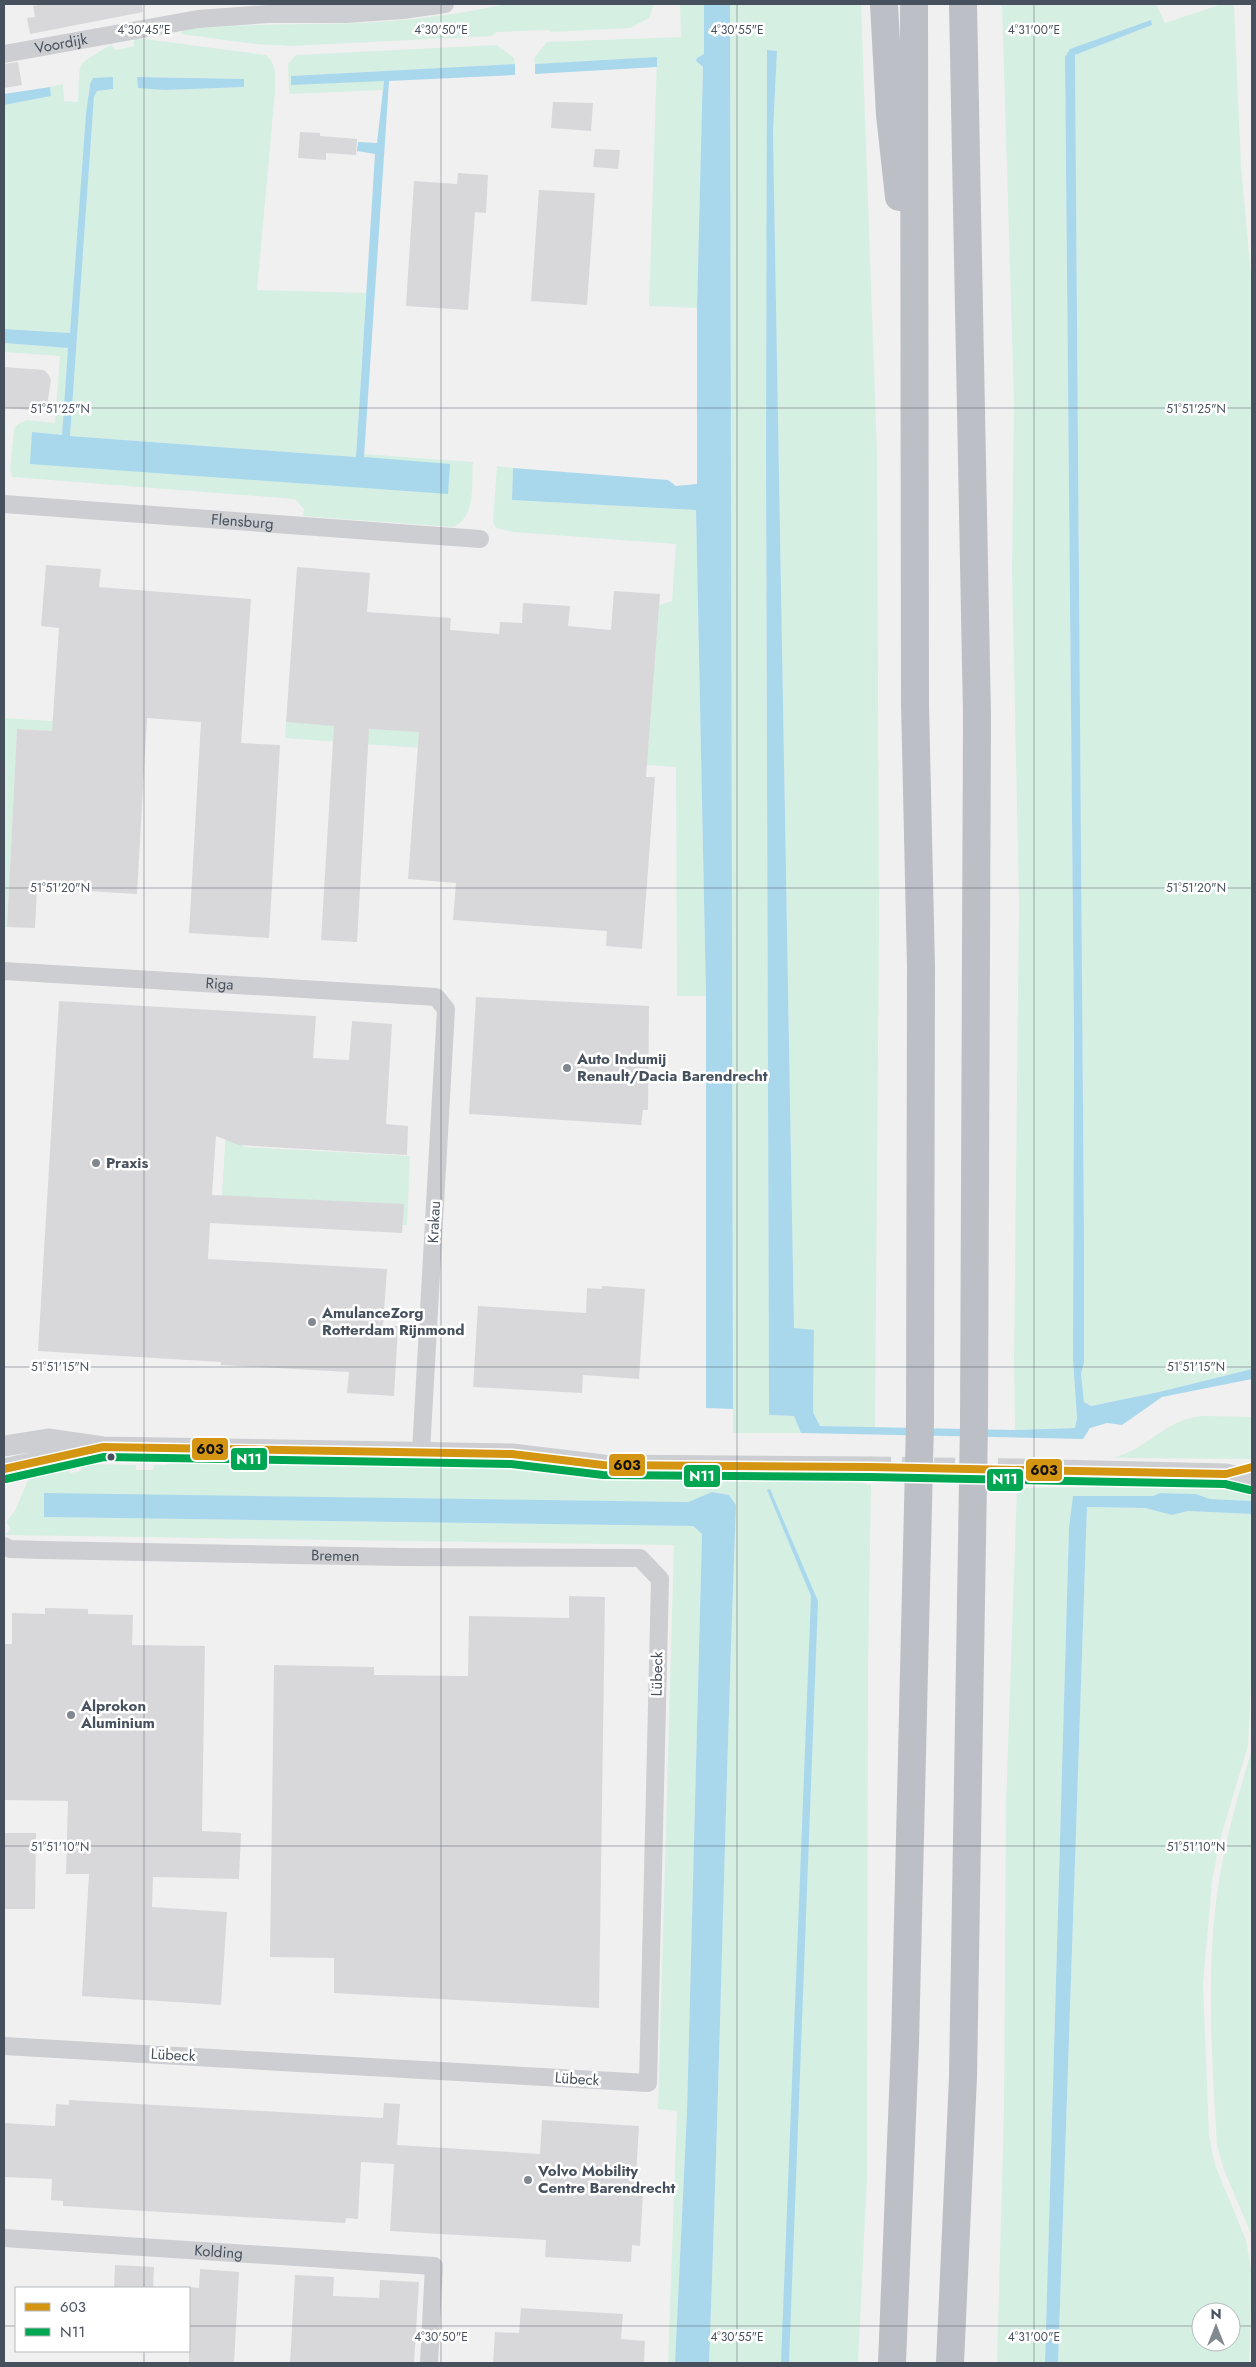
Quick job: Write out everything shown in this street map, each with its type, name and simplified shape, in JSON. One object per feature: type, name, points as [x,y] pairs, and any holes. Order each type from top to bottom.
[{"type":"highway","points":[[884,4],[890,115],[913,322]]},
{"type":"highway","points":[[892,2363],[906,2024],[920,1423],[921,968],[915,703],[914,4]]},
{"type":"highway","points":[[950,2363],[963,2076],[974,1424],[977,716],[963,4]]},
{"type":"street","name":"Voordijk","points":[[4,54],[198,19],[268,14],[346,14],[403,10],[446,4]]},
{"type":"street","name":"Flensburg","points":[[4,504],[480,539]]},
{"type":"street","name":"Riga","points":[[4,971],[436,996]]},
{"type":"street","name":"Krakau","points":[[421,1452],[446,1009],[436,996]]},
{"type":"street","points":[[4,1446],[48,1439],[103,1447],[532,1454],[603,1464],[870,1467]]},
{"type":"street","points":[[4,1469],[103,1447]]},
{"type":"street","points":[[1226,1474],[1252,1467]]},
{"type":"street","points":[[1014,1469],[1226,1474],[1252,1480]]},
{"type":"street","name":"Bremen","points":[[4,1546],[10,1549],[42,1550],[400,1557],[640,1558],[660,1579]]},
{"type":"street","name":"Lübeck","points":[[4,2046],[648,2084],[660,1579]]},
{"type":"street","name":"Kolding","points":[[4,2238],[434,2266],[429,2363]]},
{"type":"green space","points":[[507,4],[654,4],[649,18],[630,28],[551,32],[547,30],[497,32],[491,36],[290,46],[255,44],[181,34],[182,30],[226,26],[397,21]]},
{"type":"green space","points":[[680,4],[704,4],[704,54],[696,61],[703,67],[697,308],[649,306],[657,58],[535,64],[534,58],[547,42],[681,37]]},
{"type":"green space","points":[[730,4],[861,4],[877,454],[879,924],[875,1428],[820,1426],[813,1412],[814,1331],[794,1328],[773,132],[777,51],[768,50],[766,455],[769,1415],[794,1416],[801,1433],[733,1433]]},
{"type":"green space","points":[[1002,4],[1156,4],[1165,23],[1222,4],[1234,4],[1241,166],[1252,287],[1252,1369],[1159,1392],[1091,1406],[1084,1402],[1081,1373],[1084,1363],[1084,1239],[1075,55],[1152,25],[1070,49],[1065,57],[1074,1038],[1073,1360],[1077,1418],[1075,1428],[1015,1430],[1014,1362],[1019,902],[1012,571],[1014,401]]},
{"type":"green space","points":[[134,39],[145,39],[266,55],[272,62],[275,71],[275,91],[257,290],[366,293],[356,457],[70,436],[94,97],[97,91],[113,89],[113,78],[89,86],[70,333],[4,329],[4,105],[51,96],[50,87],[63,84],[64,101],[78,102],[79,72],[84,62],[111,45],[115,50],[134,46]],"holes":[[[137,77],[244,79],[244,87],[165,90]]]},
{"type":"green space","points":[[497,45],[514,58],[515,64],[291,76],[292,85],[384,80],[383,90],[289,94],[288,64],[296,55]]},
{"type":"green space","points":[[4,343],[69,348],[62,435],[30,463],[363,458],[364,454],[473,462],[469,508],[461,522],[453,527],[303,516],[304,509],[295,499],[12,477],[10,469],[14,429],[18,424],[27,420],[55,423],[60,356],[4,352]]},
{"type":"green space","points":[[497,466],[513,468],[512,500],[696,510],[706,996],[677,996],[676,767],[285,738],[286,722],[648,749],[659,605],[672,601],[676,544],[513,532],[496,528],[493,522]]},
{"type":"green space","points":[[4,718],[79,723],[78,733],[17,729],[7,927],[4,927]]},
{"type":"green space","points":[[227,1114],[244,1115],[243,1147],[410,1156],[407,1225],[221,1210]]},
{"type":"green space","points":[[1203,1416],[1252,1417],[1252,1459],[1113,1458],[1136,1448],[1167,1428],[1190,1418]]},
{"type":"green space","points":[[167,1459],[527,1462],[595,1474],[847,1479],[871,1485],[868,1667],[867,2177],[858,2363],[709,2363],[736,1505],[729,1495],[712,1492],[688,1502],[44,1494],[44,1517],[693,1526],[702,1534],[687,2111],[675,2363],[668,2363],[677,2111],[658,2109],[674,1545],[5,1535],[11,1529],[6,1522],[15,1511],[31,1473],[69,1466],[70,1473],[81,1471],[81,1464],[136,1465],[136,1470],[153,1470],[154,1465],[167,1465]]},
{"type":"green space","points":[[1115,1487],[1252,1490],[1252,1501],[1210,1499],[1196,1494],[1160,1493],[1153,1496],[1073,1497],[1069,1527],[1045,2363],[997,2363],[1004,2111],[1006,1805],[1017,1488]]},
{"type":"green space","points":[[1087,1507],[1145,1508],[1172,1515],[1188,1511],[1252,1514],[1252,1658],[1248,1746],[1219,1843],[1212,1882],[1203,1984],[1209,2136],[1215,2165],[1246,2240],[1252,2275],[1249,2363],[1058,2363]]},
{"type":"green space","points":[[1252,1749],[1252,2236],[1224,2170],[1217,2146],[1213,2080],[1211,1980],[1215,1914],[1222,1864],[1229,1831]]},
{"type":"water","points":[[704,4],[730,4],[733,1409],[706,1408],[706,996],[696,510],[512,500],[513,468],[668,480],[676,486],[697,484],[697,308],[703,67],[696,61],[697,58],[704,54]]},
{"type":"water","points":[[1151,20],[1152,25],[1075,55],[1084,1239],[1084,1363],[1081,1373],[1084,1402],[1091,1406],[1159,1392],[1252,1369],[1252,1379],[1162,1397],[1122,1425],[1107,1423],[1090,1428],[1083,1439],[801,1433],[794,1416],[769,1415],[766,455],[767,50],[777,51],[773,132],[794,1328],[814,1330],[813,1412],[820,1426],[1015,1430],[1075,1428],[1077,1418],[1073,1360],[1074,1038],[1065,57],[1070,49]]},
{"type":"water","points":[[657,57],[657,67],[535,74],[535,64]]},
{"type":"water","points":[[515,64],[515,75],[389,81],[364,457],[450,464],[448,494],[30,464],[32,432],[62,435],[68,348],[4,343],[4,329],[70,333],[86,114],[90,84],[93,78],[113,77],[113,89],[97,91],[94,97],[70,436],[356,457],[375,154],[357,151],[358,142],[377,143],[384,81],[291,85],[291,76]]},
{"type":"water","points":[[137,77],[244,79],[244,87],[165,90],[138,88]]},
{"type":"water","points":[[50,87],[51,96],[4,105],[4,94]]},
{"type":"water","points":[[770,1489],[818,1601],[789,2363],[781,2363],[811,1596],[767,1490]]},
{"type":"water","points":[[712,1492],[729,1495],[736,1505],[709,2363],[675,2363],[687,2111],[702,1534],[693,1526],[44,1517],[44,1493],[688,1502]]},
{"type":"water","points":[[1160,1493],[1196,1494],[1210,1499],[1252,1501],[1252,1514],[1188,1511],[1172,1515],[1145,1508],[1087,1507],[1058,2363],[1045,2363],[1069,1527],[1073,1496],[1153,1496]]},
{"type":"building","points":[[44,4],[142,4],[143,12],[30,34],[27,18],[35,17],[33,6]]},
{"type":"building","points":[[18,62],[22,85],[4,88],[4,64]]},
{"type":"building","points":[[553,102],[593,103],[591,131],[551,128]]},
{"type":"building","points":[[300,132],[320,133],[320,136],[357,139],[356,155],[326,153],[326,160],[298,158]]},
{"type":"building","points":[[595,149],[620,150],[618,169],[593,167]]},
{"type":"building","points":[[458,173],[488,175],[486,213],[475,212],[468,310],[406,306],[414,181],[457,184]]},
{"type":"building","points":[[539,190],[595,193],[587,305],[531,301]]},
{"type":"building","points":[[4,367],[44,370],[48,374],[51,380],[46,411],[4,408]]},
{"type":"building","points":[[46,565],[101,569],[99,587],[251,599],[241,743],[280,745],[269,938],[189,933],[201,722],[147,718],[137,894],[37,888],[35,928],[7,927],[17,729],[52,731],[59,628],[41,626]]},
{"type":"building","points":[[297,567],[370,573],[367,612],[451,618],[450,630],[499,634],[500,622],[522,623],[523,603],[570,606],[568,626],[611,630],[614,591],[660,594],[646,777],[655,777],[642,949],[606,946],[607,931],[453,920],[456,883],[408,879],[419,732],[369,729],[357,942],[321,940],[334,726],[286,722]]},
{"type":"building","points":[[476,997],[649,1006],[648,1110],[643,1110],[641,1125],[469,1114]]},
{"type":"building","points":[[59,1001],[316,1016],[313,1058],[349,1060],[352,1021],[392,1024],[386,1124],[408,1126],[407,1155],[239,1145],[216,1136],[212,1195],[404,1204],[402,1233],[210,1223],[208,1259],[387,1269],[383,1326],[398,1326],[394,1396],[347,1393],[349,1372],[221,1365],[221,1362],[38,1351]]},
{"type":"building","points":[[602,1286],[645,1289],[639,1379],[583,1375],[582,1393],[473,1387],[478,1306],[586,1313],[587,1288],[602,1289]]},
{"type":"building","points":[[569,1596],[605,1597],[599,2008],[334,1993],[334,1958],[270,1957],[274,1665],[374,1667],[374,1675],[468,1676],[469,1616],[569,1618]]},
{"type":"building","points":[[45,1608],[88,1609],[88,1614],[133,1615],[132,1645],[205,1646],[202,1831],[241,1833],[239,1879],[153,1877],[152,1907],[227,1912],[221,2005],[82,1996],[89,1874],[66,1874],[68,1801],[4,1800],[4,1644],[12,1644],[12,1613],[45,1614]]},
{"type":"building","points":[[4,1833],[36,1833],[35,1909],[4,1909]]},
{"type":"building","points":[[69,2100],[383,2118],[384,2103],[400,2104],[397,2145],[540,2154],[542,2120],[639,2126],[635,2193],[643,2193],[640,2246],[632,2245],[631,2262],[578,2259],[545,2257],[546,2240],[390,2231],[394,2164],[361,2162],[358,2219],[346,2218],[345,2223],[63,2206],[63,2201],[51,2200],[52,2179],[4,2177],[4,2123],[55,2126],[56,2104],[69,2105]]},
{"type":"building","points":[[115,2265],[154,2267],[153,2287],[114,2287]]},
{"type":"building","points":[[200,2269],[239,2272],[234,2363],[189,2363],[190,2287],[199,2288]]},
{"type":"building","points":[[295,2275],[334,2277],[333,2296],[379,2298],[380,2280],[419,2282],[414,2363],[290,2363]]},
{"type":"building","points":[[521,2308],[623,2314],[621,2339],[645,2341],[644,2363],[493,2363],[495,2332],[519,2333]]},
{"type":"tunnel","points":[[870,1467],[1014,1469]]},
{"type":"transit line","name":"603","points":[[4,1469],[103,1447],[512,1454],[603,1465],[870,1467],[1226,1474],[1252,1467]]},
{"type":"transit line","name":"N11","points":[[6,1479],[104,1457],[511,1464],[603,1475],[870,1477],[1225,1484],[1250,1490]]},
{"type":"place","name":"Auto Indumij Renault/Dacia Barendrecht","points":[[567,1068]]},
{"type":"place","name":"Praxis","points":[[96,1163]]},
{"type":"place","name":"AmulanceZorg Rotterdam Rijnmond","points":[[312,1322]]},
{"type":"place","name":"Alprokon Aluminium","points":[[71,1715]]},
{"type":"place","name":"Volvo Mobility Centre Barendrecht","points":[[528,2180]]}]
